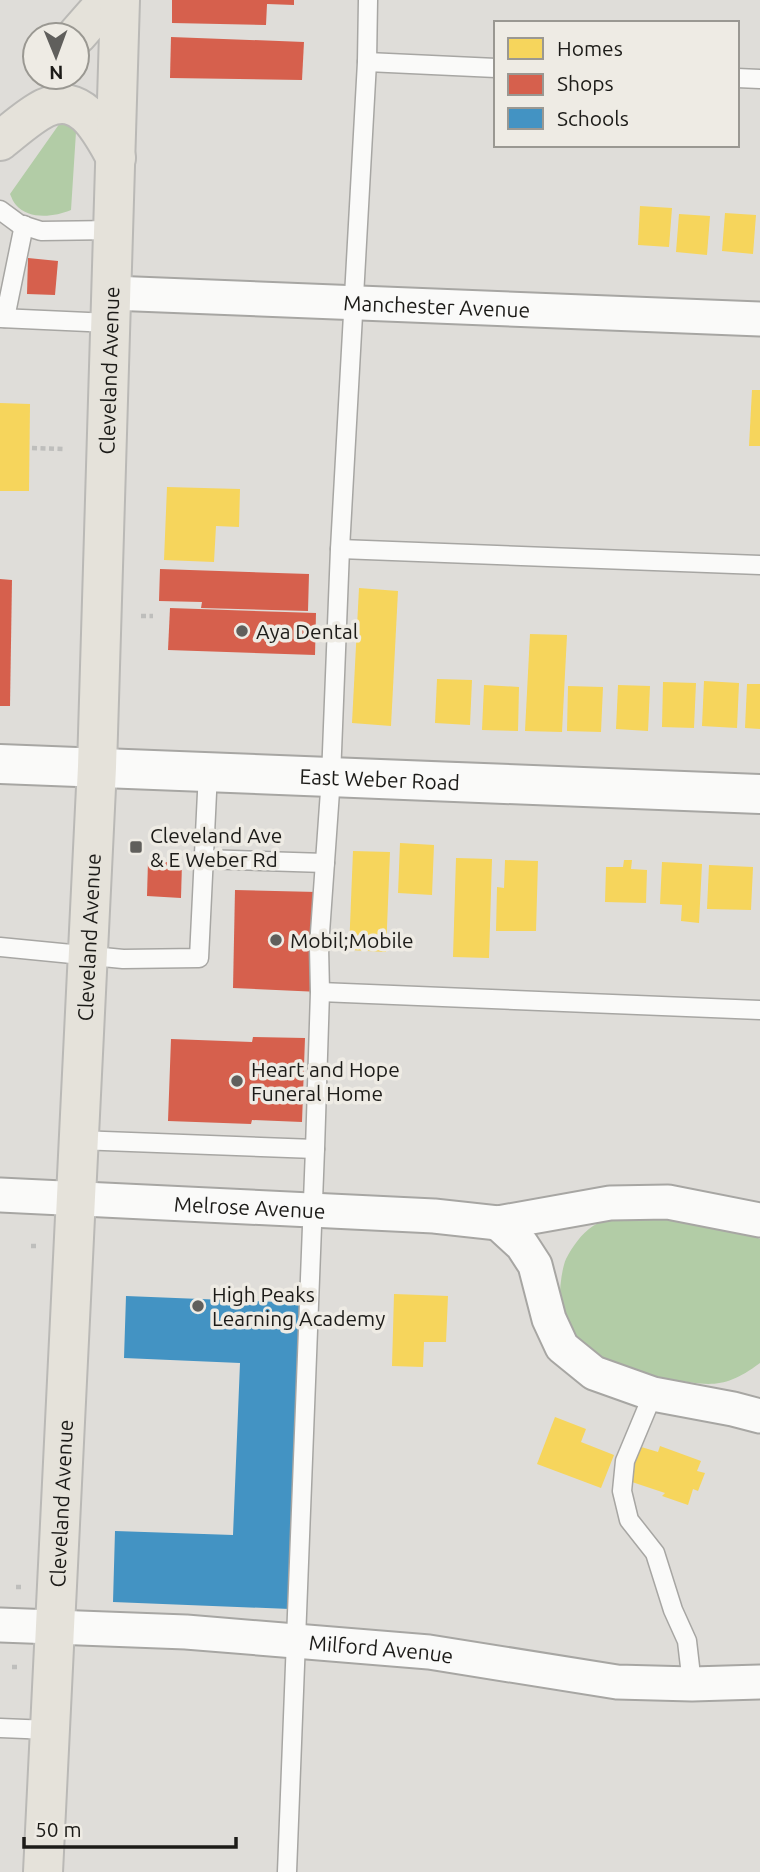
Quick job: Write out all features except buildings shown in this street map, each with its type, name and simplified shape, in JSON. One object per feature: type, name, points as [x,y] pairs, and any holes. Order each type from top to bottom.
[{"type":"main road","points":[[89,21],[111,0]]},
{"type":"main road","name":"Cleveland Avenue","points":[[43,1872],[97,767],[120,0]]},
{"type":"main road","points":[[0,141],[36,91]]},
{"type":"main road","points":[[0,141],[45,108],[66,103],[83,110],[103,135],[116,158]]},
{"type":"street","name":"Manchester Avenue","points":[[111,308],[352,304],[760,319]]},
{"type":"street","name":"East Weber Road","points":[[0,764],[760,794]]},
{"type":"street","name":"Melrose Avenue","points":[[0,1195],[434,1216],[498,1223],[610,1203],[668,1202],[760,1220]]},
{"type":"street","points":[[498,1223],[522,1245],[535,1265],[549,1320],[562,1347],[594,1373],[653,1394],[760,1416]]},
{"type":"street","name":"Milford Avenue","points":[[0,1625],[173,1632],[429,1652],[617,1682],[760,1682]]},
{"type":"lane","points":[[287,1872],[315,1149],[319,947],[331,777],[368,0]]},
{"type":"lane","points":[[367,62],[494,68]]},
{"type":"lane","points":[[739,78],[760,79]]},
{"type":"lane","points":[[0,209],[19,224],[41,231],[114,230]]},
{"type":"lane","points":[[24,225],[3,318],[111,308]]},
{"type":"lane","points":[[340,549],[760,565]]},
{"type":"lane","points":[[0,947],[124,958],[199,958],[208,772]]},
{"type":"lane","points":[[203,859],[325,863]]},
{"type":"lane","points":[[320,992],[760,1010]]},
{"type":"lane","points":[[78,1140],[315,1149]]},
{"type":"lane","points":[[653,1394],[625,1461],[622,1491],[629,1520],[654,1553],[673,1610],[687,1641],[692,1684]]},
{"type":"lane","points":[[0,1728],[50,1730]]},
{"type":"path","points":[[32,448],[64,449]]},
{"type":"path","points":[[141,616],[153,616]]},
{"type":"path","points":[[31,1246],[39,1246]]},
{"type":"path","points":[[16,1587],[23,1587]]},
{"type":"path","points":[[12,1667],[19,1667]]},
{"type":"green space","points":[[69,121],[76,132],[71,210],[35,215],[21,210],[10,194],[60,123]]},
{"type":"green space","points":[[651,1217],[728,1225],[760,1239],[760,1363],[737,1377],[717,1383],[696,1383],[650,1376],[610,1364],[593,1354],[566,1323],[560,1307],[561,1277],[566,1259],[578,1241],[599,1223],[621,1218]]},
{"type":"place","name":"Aya Dental","points":[[242,631]]},
{"type":"place","name":"Cleveland Ave & E Weber Rd","points":[[136,847]]},
{"type":"place","name":"Mobil;Mobile","points":[[276,940]]},
{"type":"place","name":"Heart and Hope Funeral Home","points":[[237,1081]]},
{"type":"place","name":"High Peaks Learning Academy","points":[[198,1306]]}]
